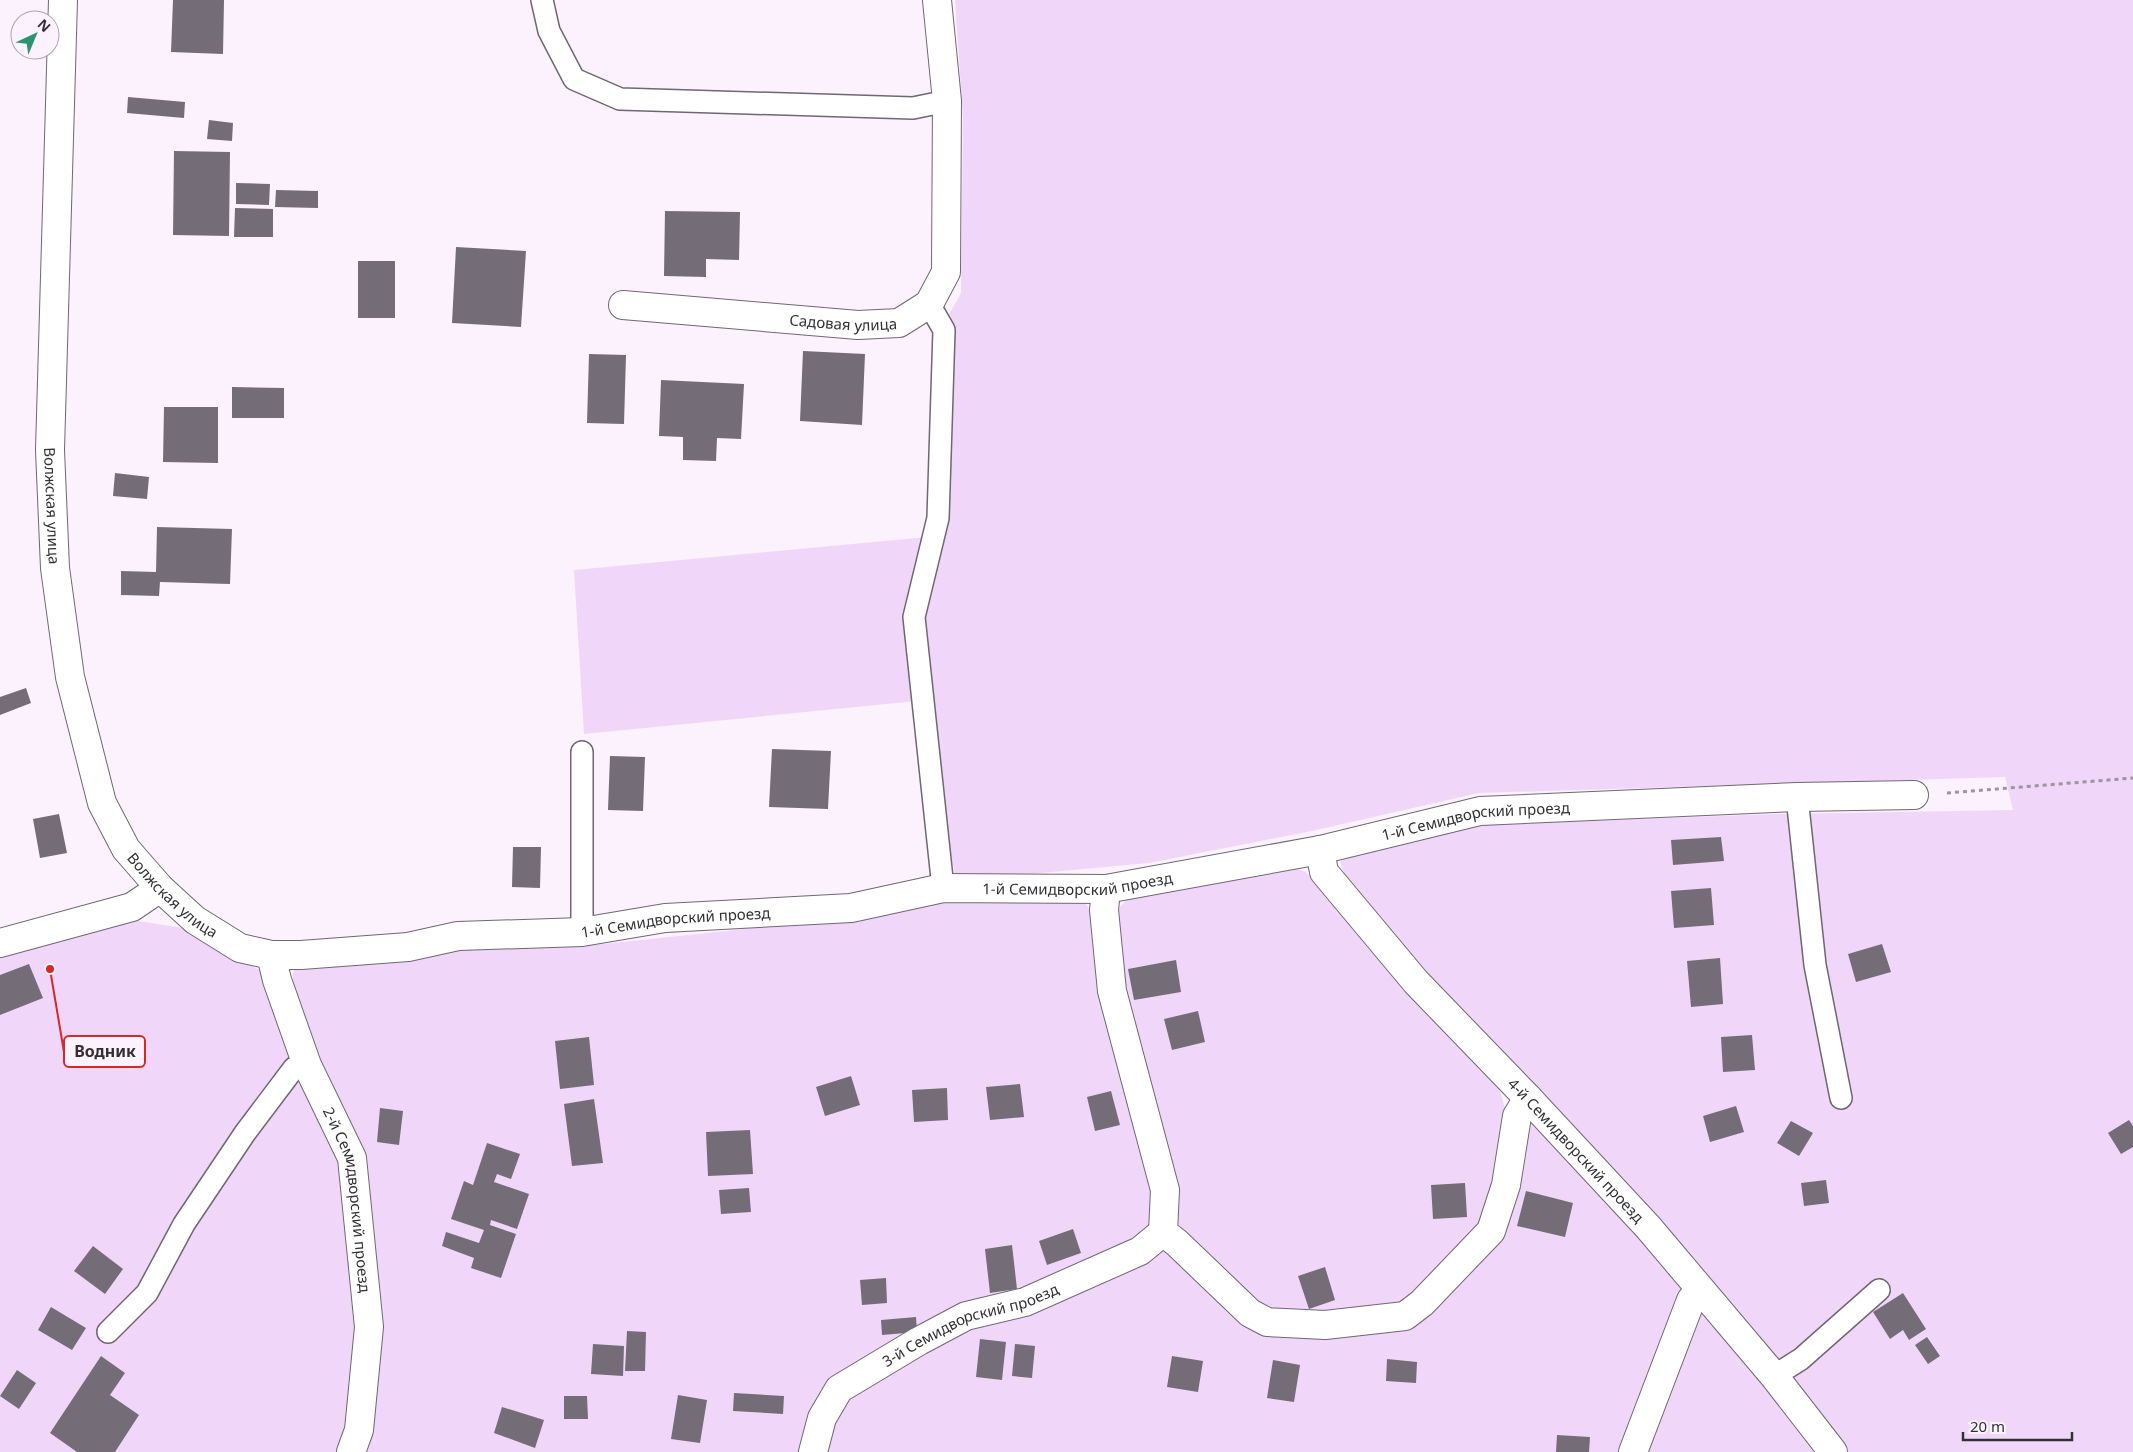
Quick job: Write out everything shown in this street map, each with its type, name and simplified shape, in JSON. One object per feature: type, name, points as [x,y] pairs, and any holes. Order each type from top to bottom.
[{"type":"street","name":"Волжская улица","points":[[63,0],[50,450],[55,568],[70,677],[102,802],[126,849],[160,888],[195,920],[240,948]]},
{"type":"street","name":"Садовая улица","points":[[623,305],[858,325],[899,323],[929,304],[946,272],[947,101],[938,0]]},
{"type":"street","name":"1-й Семидворский проезд","points":[[240,948],[271,955],[301,955],[408,947],[458,936],[582,932],[665,918],[851,908],[943,888],[1106,889],[1320,850],[1480,811],[1797,797],[1914,795]]},
{"type":"street","name":"4-й Семидворский проезд","points":[[1320,850],[1324,872],[1416,982],[1528,1098],[1648,1227],[1774,1376],[1833,1452]]},
{"type":"street","points":[[0,943],[132,907],[160,888]]},
{"type":"street","points":[[1106,889],[1104,910],[1112,990],[1165,1190],[1163,1232],[1177,1242],[1250,1313],[1267,1322],[1325,1324],[1405,1316],[1422,1303],[1491,1231],[1506,1185],[1517,1116],[1528,1098]]},
{"type":"street","name":"2-й Семидворский проезд","points":[[271,955],[277,980],[307,1065],[352,1158],[369,1327],[359,1430],[351,1452]]},
{"type":"street","name":"3-й Семидворский проезд","points":[[813,1452],[822,1418],[839,1389],[919,1341],[966,1316],[1025,1302],[1140,1251],[1163,1232]]},
{"type":"street","points":[[1633,1452],[1690,1300],[1701,1291]]},
{"type":"lane","points":[[542,0],[549,31],[574,79],[620,99],[913,108],[947,101]]},
{"type":"lane","points":[[929,304],[944,330],[938,518],[914,616],[943,888]]},
{"type":"lane","points":[[582,752],[582,932]]},
{"type":"lane","points":[[1797,797],[1815,965],[1842,1098]]},
{"type":"lane","points":[[108,1332],[147,1293],[184,1224],[245,1133],[294,1068],[307,1065]]},
{"type":"lane","points":[[1774,1376],[1801,1359],[1879,1290]]},
{"type":"path","points":[[1914,795],[2133,778]]},
{"type":"shaded area","points":[[955,0],[2133,0],[2133,1452],[1846,1452],[1769,1354],[1656,1220],[1427,972],[1345,876],[1340,862],[1354,852],[1479,825],[1776,814],[2013,810],[2005,777],[1479,793],[1312,831],[1149,863],[1009,876],[955,874],[917,701],[584,734],[574,570],[927,537],[939,332],[961,293],[963,118]]},
{"type":"shaded area","points":[[1294,868],[1306,872],[1406,991],[1500,1091],[1507,1115],[1483,1227],[1414,1296],[1400,1305],[1274,1316],[1183,1236],[1175,1221],[1116,991],[1112,922],[1120,907],[1133,893]]},
{"type":"shaded area","points":[[1071,898],[1085,903],[1092,913],[1160,1190],[1151,1229],[1133,1245],[832,1383],[807,1452],[0,1452],[0,951],[132,920],[183,928],[263,972],[293,985],[293,971],[301,966],[459,947],[574,947],[848,918],[941,902]]},
{"type":"shaded area","points":[[1532,1122],[1678,1278],[1683,1297],[1623,1452],[820,1452],[849,1393],[973,1325],[1032,1311],[1161,1252],[1180,1252],[1246,1319],[1327,1335],[1415,1326],[1430,1313],[1497,1236],[1523,1126]]},
{"type":"shaded area","points":[[1705,1309],[1821,1452],[1643,1452],[1697,1313]]},
{"type":"building","points":[[173,0],[224,0],[223,54],[171,52]]},
{"type":"building","points":[[128,97],[185,102],[184,118],[127,113]]},
{"type":"building","points":[[209,120],[233,123],[232,141],[207,139]]},
{"type":"building","points":[[174,151],[230,152],[229,236],[173,235]]},
{"type":"building","points":[[236,183],[270,184],[269,205],[236,204]]},
{"type":"building","points":[[276,190],[318,191],[318,208],[275,207]]},
{"type":"building","points":[[235,208],[273,209],[273,237],[234,237]]},
{"type":"building","points":[[665,211],[740,212],[739,260],[706,259],[706,277],[664,276]]},
{"type":"building","points":[[456,247],[526,251],[521,327],[452,323]]},
{"type":"building","points":[[358,261],[395,261],[395,318],[358,318]]},
{"type":"building","points":[[803,351],[865,354],[862,425],[800,421]]},
{"type":"building","points":[[589,354],[626,355],[624,424],[587,423]]},
{"type":"building","points":[[661,380],[744,384],[741,439],[717,438],[716,461],[683,460],[683,437],[659,436]]},
{"type":"building","points":[[232,387],[284,388],[284,418],[232,418]]},
{"type":"building","points":[[164,407],[218,407],[218,463],[163,462]]},
{"type":"building","points":[[115,473],[149,477],[147,499],[113,496]]},
{"type":"building","points":[[157,527],[232,529],[230,584],[160,582],[159,596],[121,595],[121,571],[156,572]]},
{"type":"building","points":[[26,688],[31,703],[0,715],[0,697]]},
{"type":"building","points":[[772,749],[831,751],[828,809],[769,807]]},
{"type":"building","points":[[610,756],[645,757],[643,811],[608,810]]},
{"type":"building","points":[[59,814],[67,853],[40,858],[33,819]]},
{"type":"building","points":[[1721,837],[1724,861],[1673,865],[1671,840]]},
{"type":"building","points":[[513,847],[541,847],[540,888],[512,887]]},
{"type":"building","points":[[1711,888],[1714,925],[1674,928],[1671,891]]},
{"type":"building","points":[[1882,944],[1891,972],[1856,982],[1848,954]]},
{"type":"building","points":[[1720,958],[1723,1004],[1691,1007],[1687,961]]},
{"type":"building","points":[[1176,960],[1181,992],[1134,1000],[1128,969]]},
{"type":"building","points":[[29,964],[43,998],[0,1015],[0,975]]},
{"type":"building","points":[[1198,1011],[1205,1042],[1172,1050],[1164,1019]]},
{"type":"building","points":[[1752,1035],[1755,1070],[1723,1072],[1721,1037]]},
{"type":"building","points":[[589,1037],[594,1085],[560,1089],[555,1041]]},
{"type":"building","points":[[851,1076],[860,1105],[825,1116],[816,1087]]},
{"type":"building","points":[[1020,1084],[1024,1117],[990,1120],[986,1087]]},
{"type":"building","points":[[947,1088],[948,1120],[914,1122],[912,1090]]},
{"type":"building","points":[[1111,1091],[1120,1125],[1095,1131],[1087,1097]]},
{"type":"building","points":[[594,1099],[603,1163],[572,1166],[564,1104]]},
{"type":"building","points":[[1736,1106],[1744,1132],[1710,1142],[1703,1116]]},
{"type":"building","points":[[380,1108],[403,1111],[399,1145],[377,1142]]},
{"type":"building","points":[[2129,1120],[2133,1126],[2133,1147],[2121,1154],[2108,1133]]},
{"type":"building","points":[[1791,1121],[1813,1133],[1799,1156],[1777,1143]]},
{"type":"building","points":[[750,1130],[753,1174],[708,1176],[706,1132]]},
{"type":"building","points":[[487,1143],[520,1154],[511,1179],[497,1174],[494,1182],[529,1194],[517,1229],[491,1220],[490,1225],[516,1234],[501,1278],[471,1268],[474,1258],[442,1246],[446,1232],[479,1243],[484,1230],[451,1219],[464,1181],[473,1185]]},
{"type":"building","points":[[1826,1180],[1829,1203],[1804,1206],[1801,1183]]},
{"type":"building","points":[[1465,1183],[1467,1217],[1433,1219],[1431,1185]]},
{"type":"building","points":[[749,1188],[751,1212],[721,1214],[719,1190]]},
{"type":"building","points":[[1526,1191],[1573,1203],[1565,1237],[1517,1226]]},
{"type":"building","points":[[1073,1229],[1081,1253],[1047,1265],[1039,1241]]},
{"type":"building","points":[[1012,1245],[1017,1289],[990,1293],[985,1249]]},
{"type":"building","points":[[93,1246],[123,1269],[105,1294],[74,1271]]},
{"type":"building","points":[[1325,1267],[1335,1300],[1309,1309],[1298,1276]]},
{"type":"building","points":[[886,1278],[887,1303],[862,1305],[860,1280]]},
{"type":"building","points":[[1903,1293],[1926,1329],[1909,1340],[1903,1330],[1890,1339],[1873,1312]]},
{"type":"building","points":[[51,1307],[86,1328],[72,1350],[38,1330]]},
{"type":"building","points":[[916,1317],[917,1332],[882,1335],[881,1320]]},
{"type":"building","points":[[627,1331],[646,1332],[645,1371],[625,1371]]},
{"type":"building","points":[[1927,1337],[1940,1356],[1928,1364],[1915,1345]]},
{"type":"building","points":[[980,1339],[1006,1342],[1002,1380],[976,1377]]},
{"type":"building","points":[[593,1344],[624,1346],[623,1376],[591,1374]]},
{"type":"building","points":[[1015,1344],[1035,1346],[1032,1378],[1012,1376]]},
{"type":"building","points":[[101,1356],[125,1373],[110,1395],[139,1415],[115,1452],[77,1452],[50,1433]]},
{"type":"building","points":[[1172,1356],[1203,1361],[1198,1392],[1167,1387]]},
{"type":"building","points":[[1387,1359],[1417,1362],[1416,1383],[1386,1381]]},
{"type":"building","points":[[1273,1360],[1300,1365],[1294,1402],[1267,1398]]},
{"type":"building","points":[[17,1370],[36,1383],[19,1409],[0,1396]]},
{"type":"building","points":[[734,1393],[784,1396],[783,1414],[733,1411]]},
{"type":"building","points":[[678,1395],[707,1400],[700,1443],[671,1439]]},
{"type":"building","points":[[564,1396],[587,1396],[588,1419],[564,1419]]},
{"type":"building","points":[[502,1407],[544,1420],[535,1448],[494,1433]]},
{"type":"building","points":[[1557,1435],[1590,1437],[1589,1452],[1556,1452]]},
{"type":"place","name":"Водник","points":[[50,969]]}]
